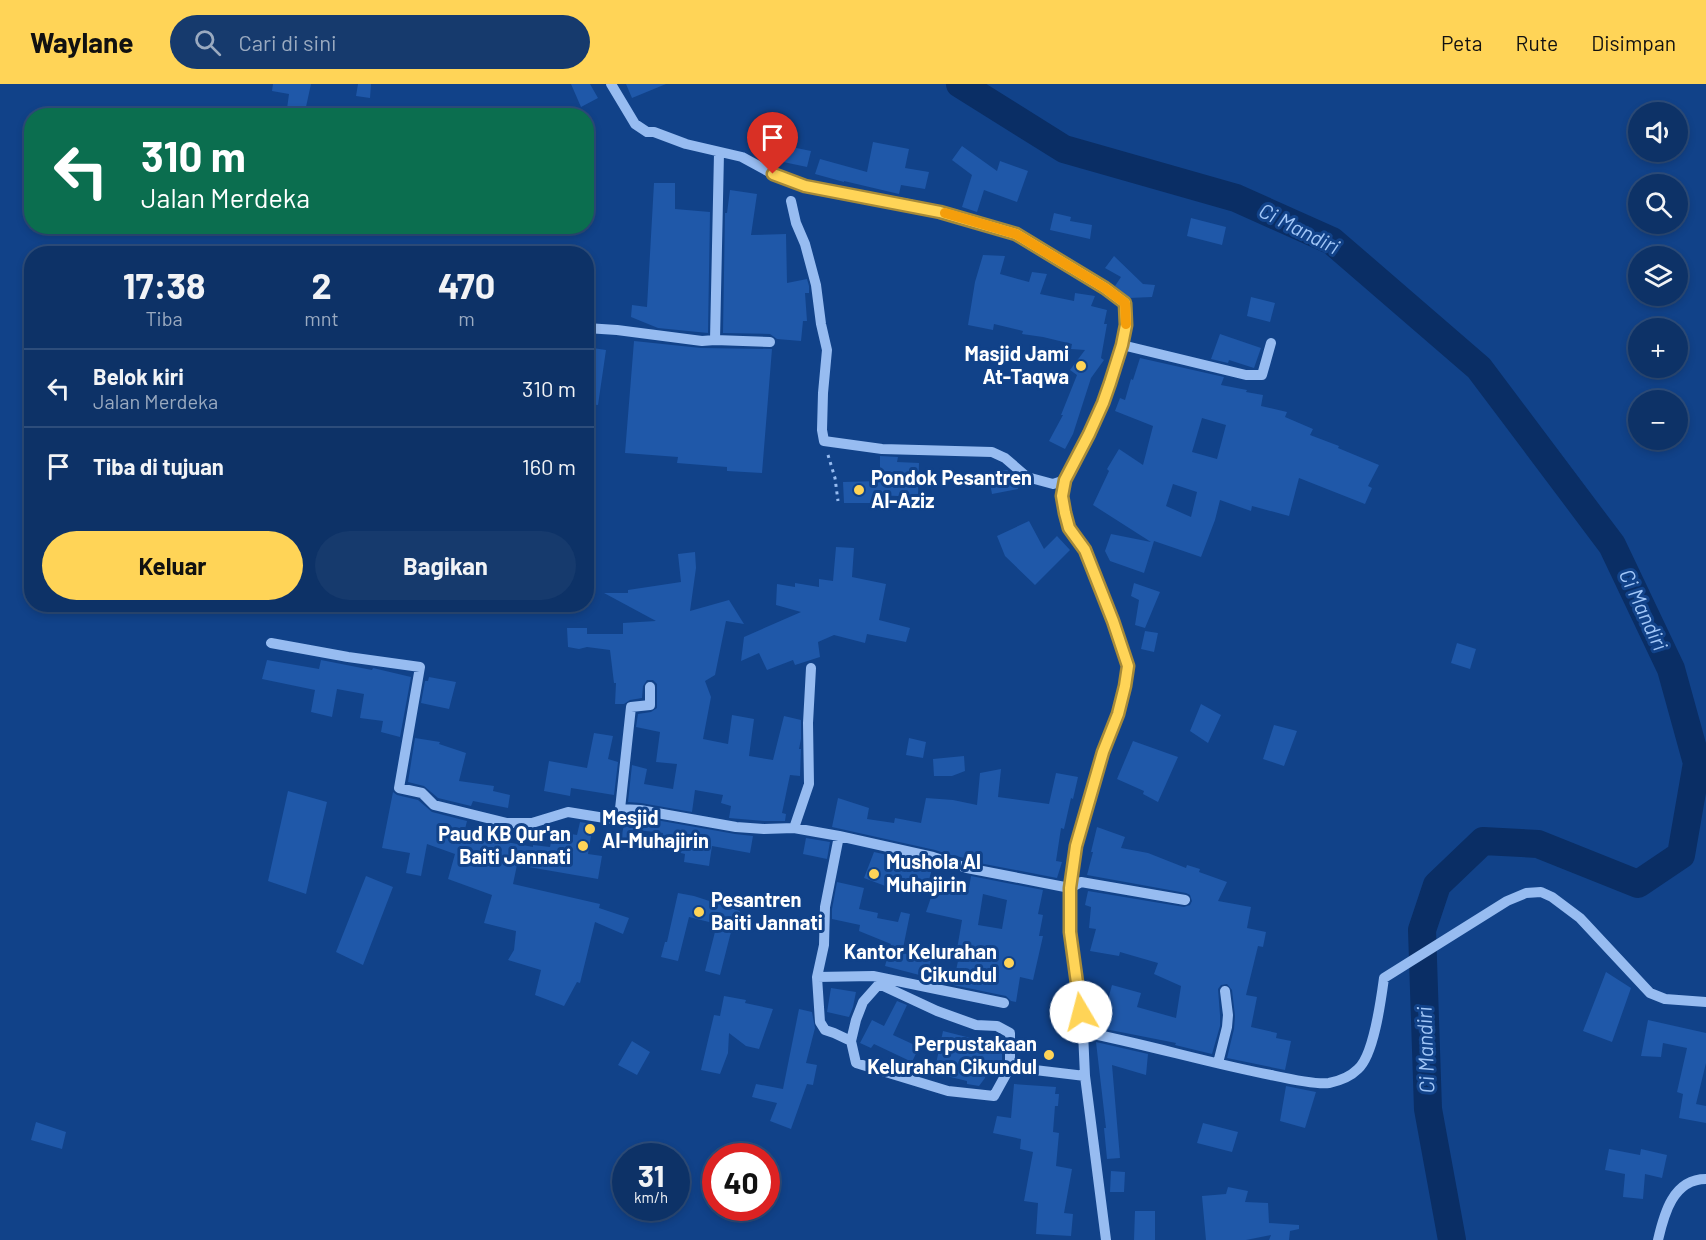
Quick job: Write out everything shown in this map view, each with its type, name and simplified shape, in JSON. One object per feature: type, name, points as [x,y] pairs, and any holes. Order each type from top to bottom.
[{"type":"street","points":[[611,84],[635,124],[647,132],[654,132],[719,153],[742,157],[773,174],[805,186],[908,204],[1016,234],[1097,282],[1125,303],[1126,325],[1122,345],[1103,403],[1065,480],[1062,496],[1069,528],[1085,550],[1128,666],[1118,714],[1103,752],[1076,846],[1070,888],[1070,932],[1083,1032],[1085,1076],[1106,1240]]},
{"type":"street","points":[[715,340],[719,153]]},
{"type":"street","points":[[791,201],[816,285],[826,350],[822,430],[824,441],[882,449],[992,452],[1005,458],[1028,477],[1053,484],[1065,480]]},
{"type":"street","points":[[594,329],[702,341],[770,342]]},
{"type":"street","points":[[1122,345],[1246,375],[1262,375],[1270,343]]},
{"type":"street","points":[[271,643],[420,667],[399,788],[422,793],[434,805],[507,823],[532,823],[568,812],[617,820],[631,707],[650,705],[650,687]]},
{"type":"street","points":[[794,828],[809,784],[808,723],[811,668]]},
{"type":"street","points":[[620,809],[640,810],[735,826],[764,829],[794,828],[933,857],[967,868],[1070,888],[1081,882],[1185,900]]},
{"type":"street","points":[[839,836],[825,907],[824,945],[817,976],[820,1022],[825,1030],[851,1041]]},
{"type":"street","points":[[1083,1032],[1280,1077],[1328,1083],[1350,1075],[1364,1064],[1377,1022],[1384,978],[1507,901],[1526,893],[1541,892],[1552,897],[1580,918],[1650,993],[1665,999],[1706,1002]]},
{"type":"street","points":[[817,976],[873,976],[1004,1003]]},
{"type":"street","points":[[879,984],[937,1011],[976,1025],[997,1026],[1010,1033],[1010,1067],[994,1095],[948,1091],[856,1063],[851,1041],[863,1002],[879,984]]},
{"type":"street","points":[[1218,1064],[1227,1027],[1225,991]]},
{"type":"street","points":[[1010,1067],[1085,1076]]},
{"type":"street","points":[[1658,1240],[1664,1212],[1682,1187],[1691,1182],[1706,1179]]},
{"type":"path","points":[[824,441],[835,478],[838,501]]},
{"type":"building","points":[[273,84],[311,84],[306,108],[287,108],[289,94],[272,91]]},
{"type":"building","points":[[358,84],[371,84],[370,98],[356,96]]},
{"type":"building","points":[[571,84],[590,84],[598,98],[581,107]]},
{"type":"building","points":[[626,84],[666,84],[632,98]]},
{"type":"building","points":[[873,142],[909,149],[905,168],[929,172],[925,189],[901,185],[899,194],[815,174],[820,159],[867,172]]},
{"type":"building","points":[[772,143],[811,151],[807,167],[769,159]]},
{"type":"building","points":[[962,146],[997,171],[1000,161],[1028,171],[1017,202],[984,190],[977,212],[962,207],[972,175],[952,160]]},
{"type":"building","points":[[654,183],[675,183],[675,209],[710,212],[708,333],[658,328],[631,317],[632,305],[647,307]]},
{"type":"building","points":[[730,190],[757,194],[751,235],[786,234],[787,283],[807,279],[809,286],[809,293],[805,293],[807,321],[803,321],[801,341],[777,339],[770,334],[723,333],[725,213],[727,213]]},
{"type":"building","points":[[1054,213],[1071,217],[1070,221],[1092,225],[1090,239],[1050,230]]},
{"type":"building","points":[[1191,218],[1226,227],[1222,245],[1187,236]]},
{"type":"building","points":[[983,255],[1005,256],[1000,274],[1029,282],[1032,272],[1047,274],[1040,294],[1074,301],[1075,293],[1095,296],[1091,306],[1107,310],[1101,358],[1104,360],[1091,378],[1073,434],[1065,449],[1049,441],[1063,415],[1061,415],[1077,375],[1070,370],[1085,350],[1071,349],[1072,344],[1022,334],[1023,331],[994,324],[993,330],[968,325],[975,282]]},
{"type":"building","points":[[1114,256],[1143,284],[1155,285],[1152,297],[1129,298],[1115,286],[1121,277],[1105,268]]},
{"type":"building","points":[[1251,297],[1275,303],[1270,322],[1247,316]]},
{"type":"building","points":[[1220,334],[1261,348],[1254,368],[1229,360],[1228,363],[1211,359]]},
{"type":"building","points":[[634,341],[701,348],[772,349],[762,473],[727,471],[727,467],[677,463],[678,457],[625,453]]},
{"type":"building","points":[[594,348],[606,350],[598,405],[594,405]]},
{"type":"building","points":[[1140,358],[1224,377],[1221,385],[1263,395],[1261,406],[1287,412],[1285,417],[1313,429],[1310,435],[1379,465],[1368,486],[1372,488],[1365,504],[1299,478],[1289,516],[1252,506],[1251,511],[1220,500],[1201,557],[1154,541],[1144,573],[1110,561],[1105,551],[1111,534],[1151,542],[1093,505],[1109,471],[1107,469],[1119,449],[1143,465],[1153,426],[1115,411],[1120,398],[1125,400],[1131,379],[1133,380]],"holes":[[[1202,418],[1226,425],[1217,459],[1192,452]],[[1173,484],[1197,492],[1191,517],[1166,506]]]},
{"type":"building","points":[[880,456],[898,457],[897,462],[919,463],[918,497],[877,495],[878,503],[844,503],[843,482],[880,481]]},
{"type":"building","points":[[1007,470],[1016,477],[1018,489],[992,494],[988,473]]},
{"type":"building","points":[[1029,521],[1044,549],[1057,536],[1070,550],[1035,585],[1005,556],[997,536]]},
{"type":"building","points":[[836,547],[854,548],[852,577],[886,584],[879,620],[910,628],[906,642],[867,634],[865,643],[834,635],[818,642],[820,657],[795,665],[793,660],[767,670],[759,653],[741,661],[744,637],[801,612],[776,605],[777,584],[795,587],[795,583],[819,587],[819,579],[833,581]]},
{"type":"building","points":[[695,552],[696,568],[690,611],[729,600],[744,624],[726,621],[715,675],[705,681],[711,697],[703,739],[728,744],[732,715],[754,719],[749,756],[773,760],[784,716],[801,720],[800,776],[790,775],[782,813],[786,814],[785,821],[729,818],[731,806],[721,803],[723,795],[695,790],[692,812],[628,802],[632,765],[647,769],[644,784],[673,789],[677,764],[656,762],[660,732],[636,727],[638,714],[651,712],[657,708],[657,684],[653,680],[647,680],[643,686],[642,698],[630,700],[624,704],[615,704],[616,683],[614,683],[610,650],[568,647],[567,628],[587,628],[587,634],[623,634],[623,623],[656,621],[604,593],[628,593],[628,590],[681,582],[678,554]]},
{"type":"building","points":[[1134,583],[1160,592],[1145,628],[1135,625],[1139,600],[1131,596]]},
{"type":"building","points":[[1145,631],[1158,633],[1154,652],[1141,649]]},
{"type":"building","points":[[1457,643],[1476,649],[1470,669],[1451,663]]},
{"type":"building","points":[[267,660],[319,669],[321,660],[411,677],[400,737],[381,732],[383,721],[360,718],[364,694],[337,689],[332,717],[311,712],[315,690],[262,679]]},
{"type":"building","points":[[429,677],[456,682],[449,709],[421,703],[425,681],[428,681]]},
{"type":"building","points":[[1201,704],[1221,715],[1208,743],[1190,731]]},
{"type":"building","points":[[1274,725],[1297,731],[1284,766],[1263,759]]},
{"type":"building","points":[[594,733],[613,736],[608,759],[618,762],[614,795],[571,788],[570,796],[544,791],[549,761],[587,768]]},
{"type":"building","points":[[415,738],[440,742],[439,744],[466,753],[459,781],[494,786],[493,791],[510,795],[508,808],[473,801],[471,806],[438,798],[424,786],[408,782]]},
{"type":"building","points":[[909,738],[926,742],[923,758],[906,755]]},
{"type":"building","points":[[1133,741],[1178,757],[1158,802],[1143,794],[1144,791],[1117,779]]},
{"type":"building","points":[[964,756],[965,771],[952,776],[934,776],[933,759]]},
{"type":"building","points":[[1001,769],[998,797],[1049,804],[1056,773],[1078,777],[1064,829],[1061,828],[1056,861],[1062,862],[1057,878],[974,862],[974,860],[935,850],[832,827],[838,798],[869,808],[867,819],[894,823],[895,818],[921,823],[926,798],[977,805],[980,773]]},
{"type":"building","points":[[288,791],[327,802],[306,894],[268,881]]},
{"type":"building","points":[[393,792],[418,800],[432,812],[467,821],[465,829],[472,831],[471,835],[533,847],[533,845],[550,847],[553,831],[577,835],[580,822],[593,824],[588,854],[602,856],[598,879],[517,865],[513,884],[600,904],[599,908],[629,918],[623,934],[595,922],[580,983],[577,982],[564,1006],[535,995],[541,970],[508,960],[514,950],[516,931],[484,923],[492,895],[448,879],[455,854],[427,844],[421,876],[406,873],[410,853],[382,848]]},
{"type":"building","points":[[626,817],[639,817],[753,836],[750,853],[712,846],[709,866],[684,862],[685,854],[660,848],[663,833],[637,830],[635,841],[621,838]]},
{"type":"building","points":[[1097,827],[1125,837],[1121,848],[1148,853],[1186,868],[1187,865],[1200,869],[1199,872],[1227,882],[1218,901],[1251,907],[1247,928],[1266,932],[1263,947],[1258,946],[1246,995],[1257,997],[1251,1027],[1277,1033],[1276,1038],[1291,1041],[1285,1070],[1227,1058],[1235,1016],[1232,990],[1227,984],[1221,985],[1218,989],[1220,1026],[1212,1054],[1175,1045],[1176,1043],[1100,1028],[1112,985],[1141,993],[1137,1007],[1176,1018],[1181,986],[1154,974],[1158,963],[1120,952],[1119,956],[1090,951],[1096,929],[1089,928],[1091,907],[1085,905],[1088,891],[1184,907],[1190,905],[1192,901],[1190,895],[1186,893],[1087,875]]},
{"type":"building","points":[[806,838],[830,842],[827,859],[803,854]]},
{"type":"building","points":[[874,852],[933,865],[927,887],[892,877],[888,887],[864,878]]},
{"type":"building","points":[[366,876],[393,887],[363,965],[336,952]]},
{"type":"building","points":[[971,876],[1043,890],[1038,914],[1043,915],[1039,936],[1043,936],[1033,980],[1020,977],[1016,1002],[1006,996],[953,985],[962,920],[926,912],[937,880],[969,888]],"holes":[[[983,894],[1007,900],[1002,929],[978,925]]]},
{"type":"building","points":[[837,882],[864,888],[859,909],[878,913],[877,918],[898,922],[901,912],[910,914],[902,953],[931,960],[927,977],[885,966],[891,944],[859,931],[860,925],[832,919]]},
{"type":"building","points":[[678,893],[740,911],[735,929],[732,928],[720,975],[705,971],[717,924],[689,917],[678,961],[661,957],[665,942],[667,942]]},
{"type":"building","points":[[1606,972],[1631,988],[1612,1042],[1583,1031]]},
{"type":"building","points":[[831,988],[856,992],[849,1017],[827,1012]]},
{"type":"building","points":[[724,996],[773,1009],[759,1049],[746,1046],[729,1033],[728,1053],[720,1074],[701,1070],[714,1015],[720,1016]]},
{"type":"building","points":[[897,1001],[907,1005],[893,1035],[919,1047],[912,1062],[874,1044],[871,1048],[860,1043],[872,1020],[884,1026]]},
{"type":"building","points":[[799,1009],[812,1012],[815,1028],[806,1063],[817,1065],[813,1085],[807,1084],[791,1129],[770,1121],[777,1103],[752,1097],[756,1084],[783,1089]]},
{"type":"building","points":[[1648,1020],[1706,1033],[1706,1063],[1696,1104],[1706,1106],[1706,1123],[1679,1118],[1683,1094],[1677,1092],[1687,1048],[1663,1043],[1661,1057],[1641,1056]]},
{"type":"building","points":[[943,1031],[1002,1046],[1000,1068],[986,1063],[985,1078],[979,1086],[934,1073]]},
{"type":"building","points":[[632,1041],[650,1052],[637,1075],[618,1065]]},
{"type":"building","points":[[1096,1042],[1148,1054],[1146,1075],[1112,1065],[1120,1158],[1107,1159],[1104,1128],[1106,1128]]},
{"type":"building","points":[[1014,1084],[1056,1087],[1055,1094],[1059,1094],[1058,1106],[1055,1106],[1053,1132],[1059,1133],[1056,1166],[1072,1169],[1064,1213],[1073,1214],[1071,1236],[1036,1234],[1038,1203],[1024,1201],[1033,1152],[1020,1149],[1021,1139],[993,1133],[997,1116],[1011,1118]]},
{"type":"building","points":[[1286,1086],[1316,1092],[1305,1128],[1280,1121]]},
{"type":"building","points":[[36,1122],[66,1132],[62,1149],[31,1140]]},
{"type":"building","points":[[1203,1123],[1238,1132],[1232,1152],[1197,1143]]},
{"type":"building","points":[[1609,1149],[1640,1155],[1641,1149],[1667,1155],[1662,1178],[1645,1174],[1643,1199],[1623,1197],[1625,1174],[1605,1170]]},
{"type":"building","points":[[1111,1171],[1125,1172],[1124,1192],[1110,1192]]},
{"type":"building","points":[[1228,1187],[1248,1191],[1245,1202],[1268,1203],[1269,1223],[1299,1225],[1299,1229],[1290,1231],[1289,1240],[1269,1240],[1271,1235],[1246,1240],[1206,1240],[1202,1196],[1226,1194]]},
{"type":"building","points":[[1135,1211],[1155,1211],[1155,1240],[1134,1240]]},
{"type":"waterway","name":"Ci Mandiri","points":[[960,84],[1064,149],[1236,198],[1332,241],[1479,368],[1612,545],[1671,669],[1697,763],[1681,855],[1638,884],[1538,844],[1483,841],[1437,885],[1422,930],[1428,1109],[1452,1240]]},
{"type":"slow traffic","points":[[945,213],[1016,234],[1072,267],[1125,303],[1126,324]]},
{"type":"place","name":"Masjid Jami At-Taqwa","points":[[1081,366]]},
{"type":"place","name":"Pondok Pesantren Al-Aziz","points":[[859,490]]},
{"type":"place","name":"Mesjid Al-Muhajirin","points":[[590,829]]},
{"type":"place","name":"Paud KB Qur'an Baiti Jannati","points":[[583,846]]},
{"type":"place","name":"Mushola Al Muhajirin","points":[[874,874]]},
{"type":"place","name":"Pesantren Baiti Jannati","points":[[699,912]]},
{"type":"place","name":"Kantor Kelurahan Cikundul","points":[[1009,963]]},
{"type":"place","name":"Perpustakaan Kelurahan Cikundul","points":[[1049,1055]]},
{"type":"route","points":[[773,174],[805,186],[957,215],[1016,234],[1072,267],[1125,303],[1126,325],[1110,383],[1089,434],[1065,480],[1062,496],[1069,528],[1085,550],[1128,666],[1118,714],[1103,752],[1076,846],[1070,888],[1070,932],[1081,1012]]}]
